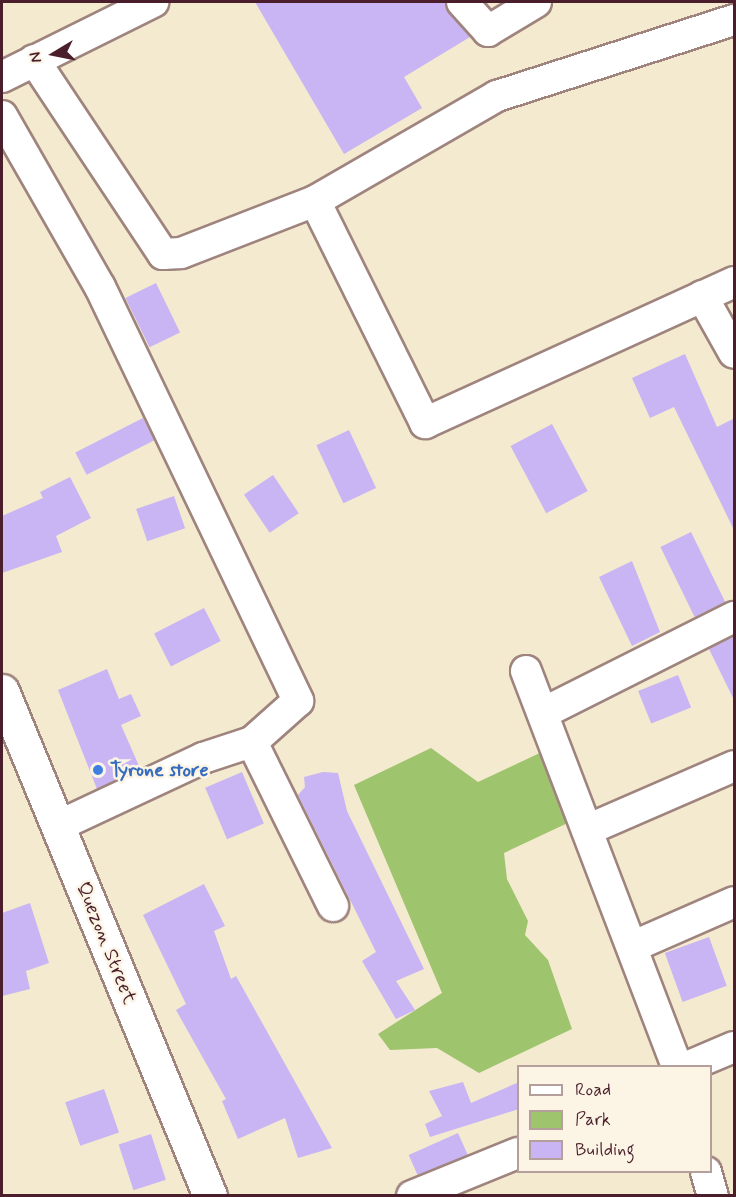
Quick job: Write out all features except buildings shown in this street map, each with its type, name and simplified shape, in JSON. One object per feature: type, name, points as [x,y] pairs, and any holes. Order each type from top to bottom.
[{"type":"main road","name":"Quezon Street","points":[[2,691],[210,1196]]},
{"type":"street","points":[[2,77],[153,2]]},
{"type":"street","points":[[462,2],[488,31],[536,2]]},
{"type":"street","points":[[33,60],[163,254],[181,253],[315,201],[497,96],[735,20]]},
{"type":"street","points":[[2,116],[100,286],[298,701],[252,742],[203,758],[58,826]]},
{"type":"street","points":[[315,201],[425,423],[735,282]]},
{"type":"street","points":[[702,296],[735,353]]},
{"type":"street","points":[[543,713],[735,617]]},
{"type":"street","points":[[526,671],[634,946],[676,1065]]},
{"type":"street","points":[[252,742],[333,906]]},
{"type":"street","points":[[587,831],[735,766]]},
{"type":"street","points":[[634,946],[735,902]]},
{"type":"street","points":[[691,1065],[735,1047]]},
{"type":"street","points":[[412,1196],[517,1154]]},
{"type":"street","points":[[706,1173],[713,1196]]},
{"type":"green space","points":[[431,748],[478,782],[544,751],[572,821],[504,853],[507,879],[528,921],[525,935],[548,960],[572,1029],[479,1073],[437,1048],[390,1050],[378,1034],[442,993],[354,785]]},
{"type":"place","name":"Tyrone store","points":[[98,770]]}]
